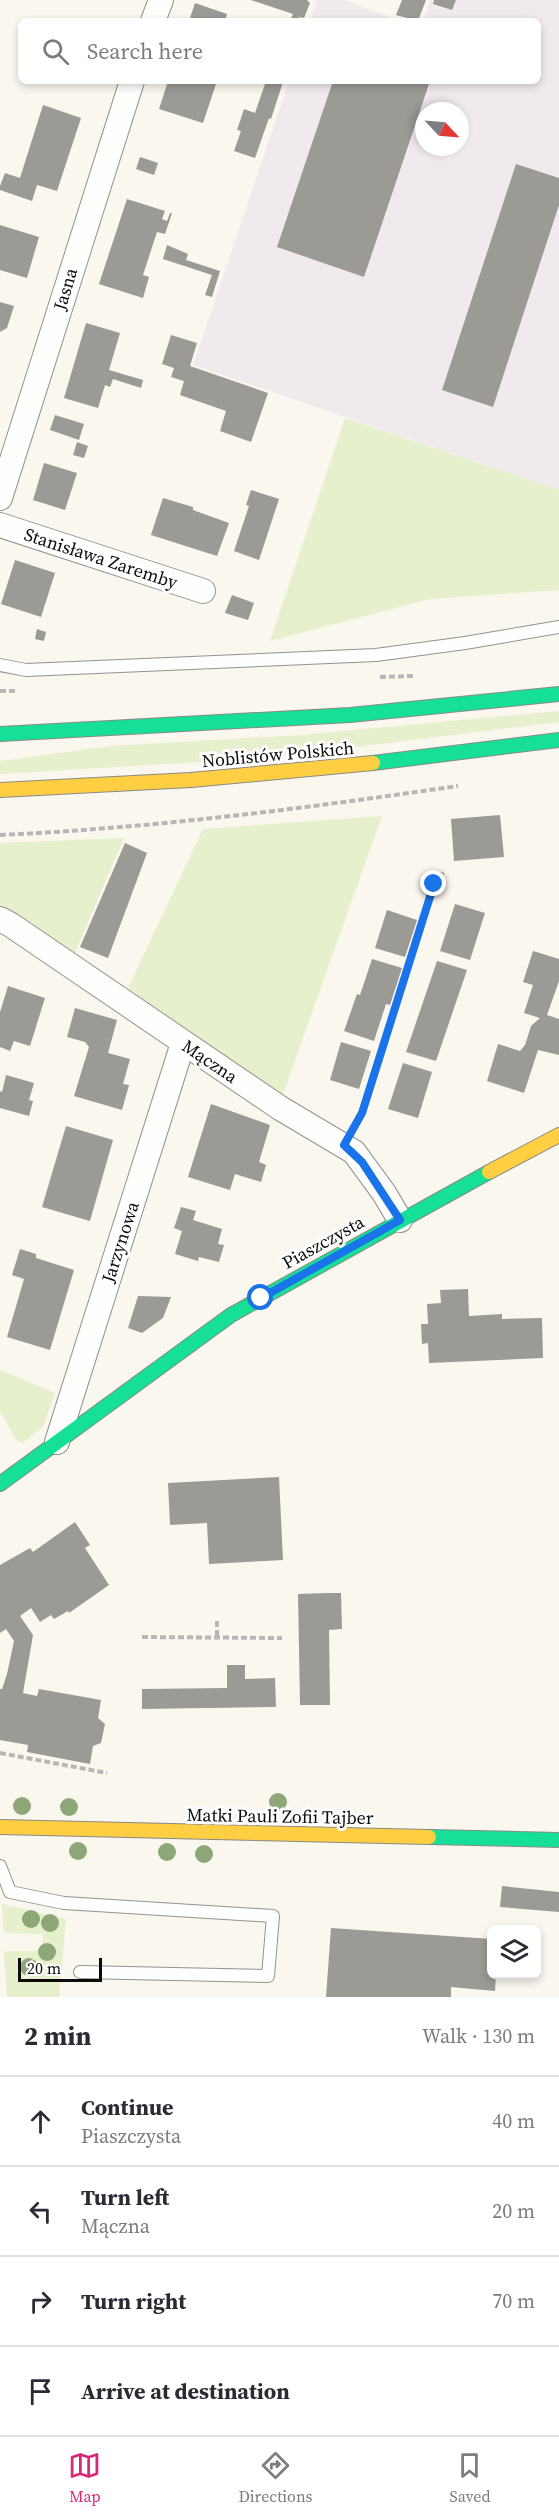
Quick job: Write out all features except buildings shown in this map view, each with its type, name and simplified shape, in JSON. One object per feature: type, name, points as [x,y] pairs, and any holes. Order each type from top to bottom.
[{"type":"street","points":[[154,18],[161,0]]},
{"type":"street","name":"Jasna","points":[[0,498],[131,84]]},
{"type":"street","name":"Stanisława Zaremby","points":[[0,525],[202,591]]},
{"type":"street","name":"Noblistów Polskich","points":[[0,734],[330,716],[559,694]]},
{"type":"street","name":"Noblistów Polskich","points":[[0,790],[190,780],[336,768],[559,740]]},
{"type":"street","name":"Mączna","points":[[0,919],[280,1108],[344,1145],[362,1162],[400,1220]]},
{"type":"street","name":"Jarzynowa","points":[[57,1442],[183,1043]]},
{"type":"street","name":"Piaszczysta","points":[[0,1484],[231,1315],[400,1220],[559,1135]]},
{"type":"street","name":"Matki Pauli Zofii Tajber","points":[[0,1827],[559,1840]]},
{"type":"lane","points":[[0,665],[26,670],[376,655],[559,627]]},
{"type":"lane","points":[[0,1866],[10,1892],[64,1903],[273,1916],[268,1976],[80,1972]]},
{"type":"path","points":[[0,835],[48,833],[276,812],[465,785]]},
{"type":"path","points":[[344,1145],[362,1113],[434,884],[444,872]]},
{"type":"path","points":[[217,1620],[218,1637]]},
{"type":"path","points":[[142,1637],[282,1638]]},
{"type":"path","points":[[0,1753],[107,1773]]},
{"type":"shaded area","points":[[317,0],[344,0],[393,18],[311,18]]},
{"type":"shaded area","points":[[430,0],[559,0],[559,490],[193,365],[288,84],[541,84],[541,18],[425,18]]},
{"type":"green space","points":[[345,418],[559,490],[559,590],[430,599],[270,641]]},
{"type":"green space","points":[[559,711],[559,722],[267,758],[0,774],[0,761],[111,746],[300,735]]},
{"type":"green space","points":[[382,816],[282,1097],[128,988],[203,829]]},
{"type":"green space","points":[[124,838],[74,955],[0,910],[0,843]]},
{"type":"green space","points":[[0,1370],[55,1393],[43,1427],[23,1443],[16,1440],[0,1411]]},
{"type":"green space","points":[[2,1904],[66,1919],[59,1997],[7,1997],[4,1951],[42,1951],[43,1934],[4,1933]]},
{"type":"traffic: fast","points":[[0,734],[350,715],[559,694]]},
{"type":"traffic: fast","points":[[373,763],[559,740]]},
{"type":"traffic: fast","points":[[0,1484],[231,1315],[489,1172]]},
{"type":"traffic: fast","points":[[429,1837],[559,1840]]},
{"type":"traffic: slow","points":[[0,790],[191,780],[373,763]]},
{"type":"traffic: slow","points":[[489,1172],[559,1135]]},
{"type":"traffic: slow","points":[[0,1827],[429,1837]]},
{"type":"route","points":[[261,1298],[400,1220],[362,1162],[344,1145],[362,1113],[434,884]]}]
